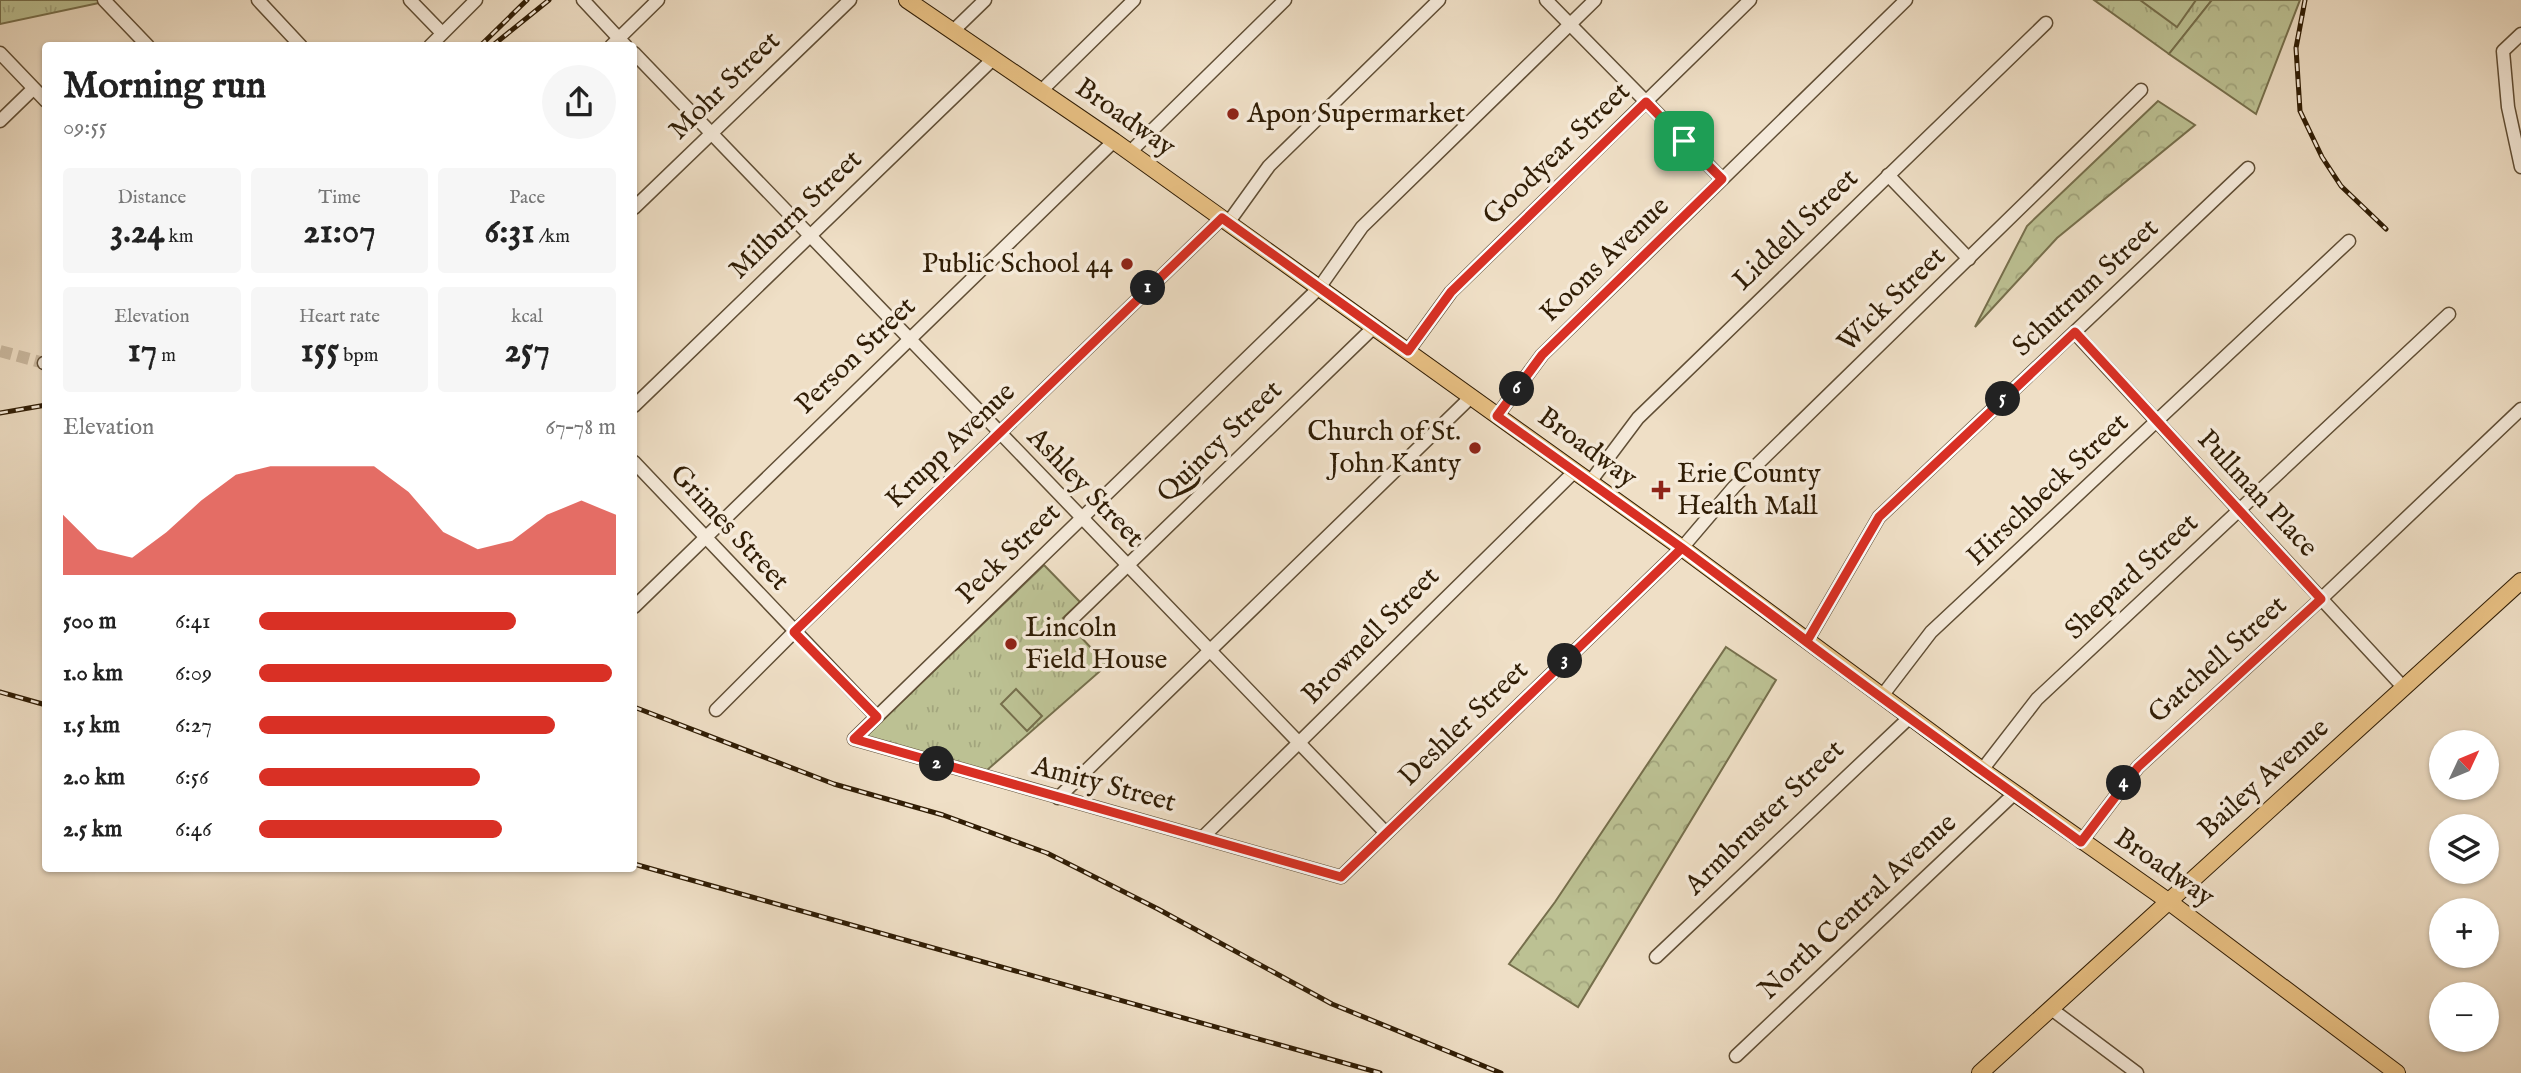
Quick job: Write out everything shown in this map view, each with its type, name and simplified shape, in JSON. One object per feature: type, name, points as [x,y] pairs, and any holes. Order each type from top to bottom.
[{"type":"main road","name":"Broadway","points":[[907,0],[1130,152],[1682,548],[2081,842],[2168,901],[2397,1073]]},
{"type":"main road","name":"Bailey Avenue","points":[[1980,1073],[2521,581]]},
{"type":"street","points":[[104,0],[144,42]]},
{"type":"street","points":[[258,0],[297,42]]},
{"type":"street","points":[[410,0],[442,33]]},
{"type":"street","points":[[433,42],[476,0]]},
{"type":"street","points":[[583,0],[618,42]]},
{"type":"street","points":[[620,42],[658,0]]},
{"type":"street","name":"Mohr Street","points":[[637,205],[850,0]]},
{"type":"street","points":[[953,31],[985,0]]},
{"type":"street","points":[[1041,91],[1134,0]]},
{"type":"street","points":[[1130,152],[1285,0]]},
{"type":"street","name":"Krupp Avenue","points":[[716,710],[999,434],[1225,220],[1269,166],[1439,0]]},
{"type":"street","points":[[1546,0],[1722,179]]},
{"type":"street","name":"Peck Street","points":[[854,739],[1319,288],[1362,227],[1595,0]]},
{"type":"street","name":"Goodyear Street","points":[[1408,351],[1451,292],[1750,0]]},
{"type":"street","name":"Koons Avenue","points":[[1497,416],[1542,355],[1906,0]]},
{"type":"street","name":"Liddell Street","points":[[1590,482],[1638,418],[2046,23]]},
{"type":"street","points":[[2521,34],[2503,51],[2508,107],[2521,167]]},
{"type":"street","points":[[0,54],[42,97]]},
{"type":"street","name":"Ashley Street","points":[[637,57],[1386,834]]},
{"type":"street","name":"Milburn Street","points":[[637,403],[993,59]]},
{"type":"street","points":[[0,121],[33,89]]},
{"type":"street","name":"Wick Street","points":[[1682,548],[1734,487],[2141,90]]},
{"type":"street","name":"Person Street","points":[[637,604],[1114,141]]},
{"type":"street","name":"Schutrum Street","points":[[1807,641],[1879,517],[2248,168]]},
{"type":"street","points":[[1888,175],[1969,259]]},
{"type":"street","name":"Hirschbeck Street","points":[[1882,696],[1931,632],[2349,242]]},
{"type":"street","name":"Shepard Street","points":[[1982,770],[2037,699],[2449,314]]},
{"type":"street","name":"Quincy Street","points":[[1070,621],[1374,327]]},
{"type":"street","name":"Pullman Place","points":[[2075,332],[2404,688]]},
{"type":"street","points":[[1058,798],[1471,397]]},
{"type":"street","name":"Gatchell Street","points":[[2081,842],[2138,767],[2321,599],[2521,409]]},
{"type":"street","name":"Grimes Street","points":[[637,465],[877,717]]},
{"type":"street","name":"Brownell Street","points":[[1203,838],[1575,471]]},
{"type":"street","name":"Deshler Street","points":[[1341,877],[1682,548]]},
{"type":"street","name":"Armbruster Street","points":[[1656,957],[1910,717]]},
{"type":"street","name":"Amity Street","points":[[854,739],[1341,877]]},
{"type":"street","name":"North Central Avenue","points":[[1736,1056],[2015,793]]},
{"type":"street","points":[[2050,1008],[2137,1073]]},
{"type":"green space","points":[[0,0],[113,0],[0,24]]},
{"type":"green space","points":[[2094,0],[2212,0],[2169,54]]},
{"type":"green space","points":[[2140,0],[2196,0],[2177,27]]},
{"type":"green space","points":[[2212,0],[2300,0],[2256,114],[2169,54]]},
{"type":"green space","points":[[2158,101],[2195,125],[2057,238],[1975,327],[2027,226]]},
{"type":"green space","points":[[1044,565],[1080,602],[1063,618],[1107,665],[986,771],[864,738]]},
{"type":"green space","points":[[1726,647],[1776,680],[1578,1007],[1509,964],[1555,902]]},
{"type":"green space","points":[[1016,689],[1042,716],[1027,731],[1001,704]]},
{"type":"tunnel","points":[[0,351],[42,362]]},
{"type":"railway","points":[[484,42],[527,0]]},
{"type":"railway","points":[[497,42],[549,0]]},
{"type":"railway","points":[[2305,0],[2296,48],[2300,111],[2322,157],[2341,186],[2386,229]]},
{"type":"railway","points":[[0,413],[42,406]]},
{"type":"railway","points":[[0,692],[42,704]]},
{"type":"railway","points":[[637,708],[834,784],[943,815],[1047,853],[1158,909],[1332,1004],[1501,1073]]},
{"type":"railway","points":[[637,865],[1380,1073]]},
{"type":"place","name":"Apon Supermarket","points":[[1233,114]]},
{"type":"place","name":"Public School 44","points":[[1127,264]]},
{"type":"place","name":"Church of St. John Kanty","points":[[1475,448]]},
{"type":"place","name":"Erie County Health Mall","points":[[1661,490]]},
{"type":"place","name":"Lincoln Field House","points":[[1011,644]]},
{"type":"route","points":[[1684,141],[1646,102],[1451,292],[1408,351],[1222,218],[794,632],[877,717],[854,739],[1341,877],[1682,548],[1780,622],[2081,842],[2138,767],[2321,599],[2075,332],[1879,517],[1807,641],[1682,548],[1497,416],[1542,355],[1722,179],[1684,141]]}]
